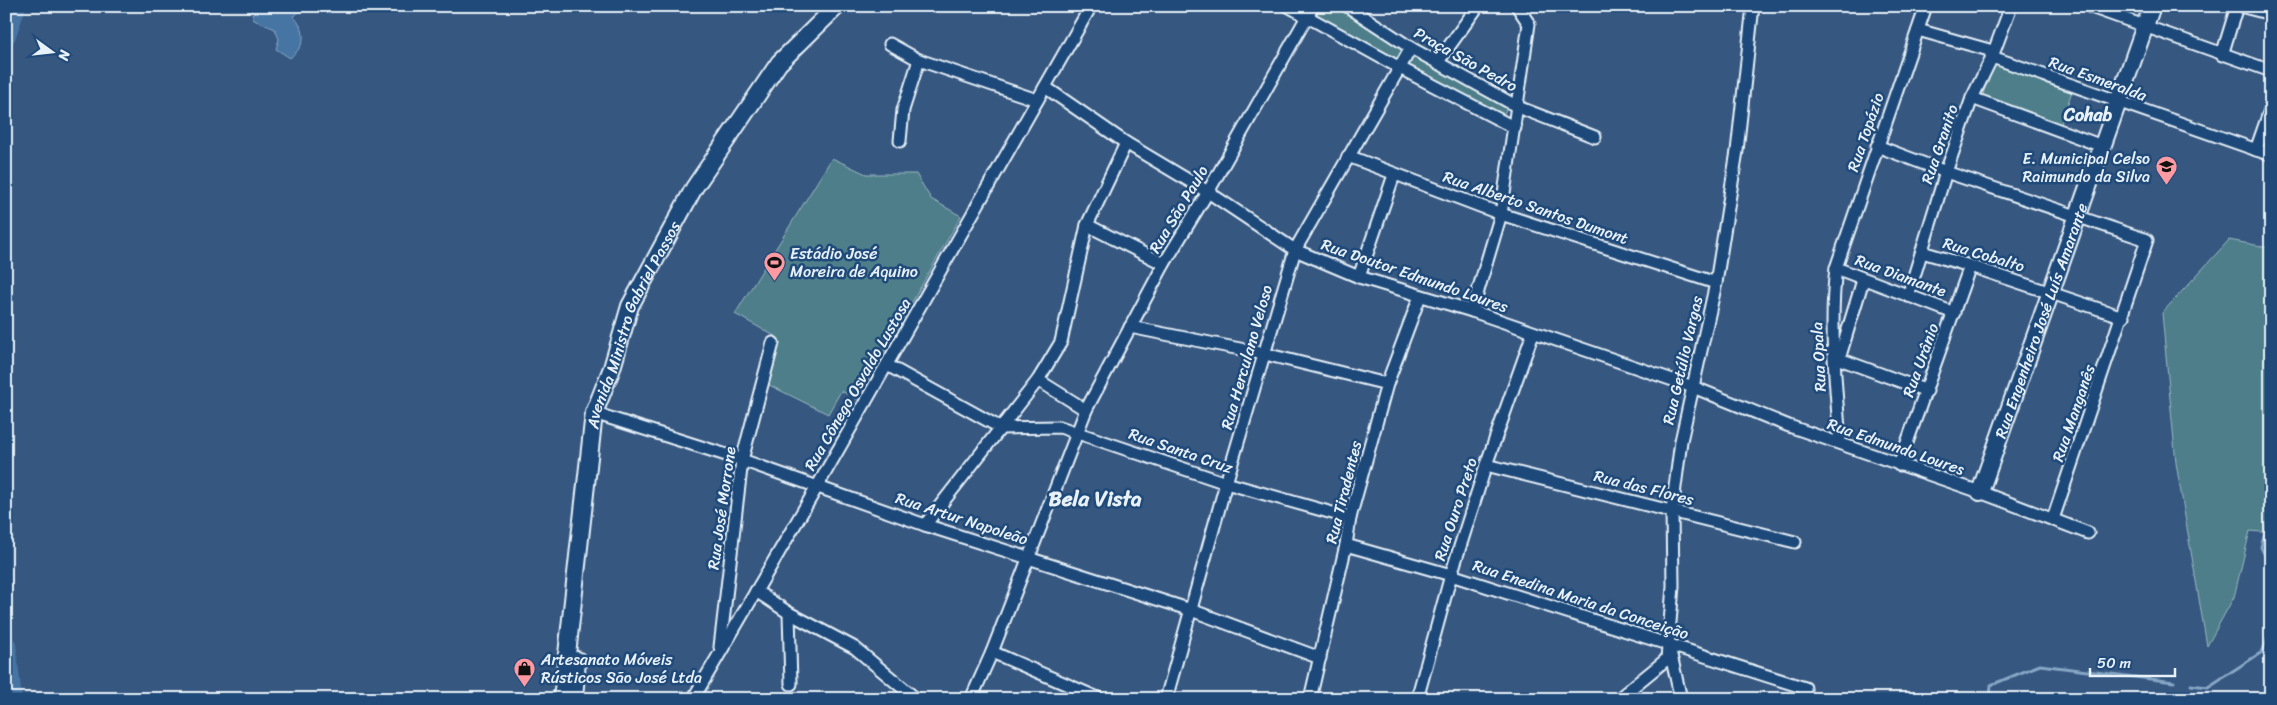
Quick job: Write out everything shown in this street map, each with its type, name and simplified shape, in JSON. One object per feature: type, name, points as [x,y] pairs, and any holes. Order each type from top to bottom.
[{"type":"main road","name":"Avenida Ministro Gabriel Passos","points":[[562,699],[583,556],[599,414],[630,306],[694,188],[779,63],[837,6]]},
{"type":"main road","name":"Rua Engenheiro José Luís Amarante","points":[[1980,492],[2076,216],[2152,6]]},
{"type":"main road","points":[[574,699],[583,556]]},
{"type":"street","name":"Rua Cônego Osvaldo Lustosa","points":[[693,699],[719,651],[817,487],[1091,6]]},
{"type":"street","points":[[1288,6],[1310,11],[1400,68],[1515,128]]},
{"type":"street","name":"Praça São Pedro","points":[[1347,6],[1411,48],[1518,107],[1595,136]]},
{"type":"street","points":[[1437,63],[1478,6]]},
{"type":"street","points":[[1472,311],[1501,214],[1515,128],[1529,24],[1517,6]]},
{"type":"street","name":"Rua Getúlio Vargas","points":[[1618,699],[1667,659],[1673,586],[1672,510],[1681,441],[1716,283],[1737,151],[1753,6]]},
{"type":"street","name":"Rua Topázio","points":[[1836,268],[1926,6]]},
{"type":"street","name":"Rua Granito","points":[[1908,296],[1946,172],[1972,98],[1992,57],[2011,6]]},
{"type":"street","points":[[2088,6],[2271,71]]},
{"type":"street","points":[[2222,55],[2238,6],[2271,14]]},
{"type":"street","name":"Rua São Paulo","points":[[971,699],[992,652],[1086,410],[1164,264],[1208,192],[1310,11]]},
{"type":"street","name":"Rua Esmeralda","points":[[1918,30],[1988,50],[1992,57],[2271,155]]},
{"type":"street","points":[[890,44],[919,60],[1037,100]]},
{"type":"street","name":"Rua Herculano Veloso","points":[[1166,699],[1226,483],[1294,250],[1411,48]]},
{"type":"street","points":[[900,141],[903,110],[919,60]]},
{"type":"street","name":"Rua Doutor Edmundo Loures","points":[[1046,87],[1126,143],[1208,192],[1294,250],[1359,277],[1472,311],[1694,387]]},
{"type":"street","points":[[1972,98],[2102,146]]},
{"type":"street","points":[[2256,150],[2271,107]]},
{"type":"street","points":[[925,525],[1038,380],[1062,342],[1087,225],[1126,143]]},
{"type":"street","points":[[1877,146],[1946,172],[2076,216]]},
{"type":"street","name":"Rua Alberto Santos Dumont","points":[[1348,156],[1501,214],[1716,283]]},
{"type":"street","points":[[1359,277],[1394,175]]},
{"type":"street","name":"Rua Manganês","points":[[2053,519],[2148,240],[2076,216]]},
{"type":"street","points":[[1087,225],[1164,264]]},
{"type":"street","name":"Rua Cobalto","points":[[1922,252],[2122,316]]},
{"type":"street","name":"Rua Urânio","points":[[1899,465],[1927,391],[1970,266]]},
{"type":"street","name":"Rua Diamante","points":[[1836,268],[1863,280],[1954,312]]},
{"type":"street","name":"Rua Opala","points":[[1836,268],[1832,303],[1837,358],[1840,443]]},
{"type":"street","points":[[1863,280],[1837,358],[1927,391]]},
{"type":"street","name":"Rua Tiradentes","points":[[1310,699],[1346,545],[1350,518],[1388,384],[1420,296]]},
{"type":"street","points":[[1130,328],[1265,354],[1388,384]]},
{"type":"street","name":"Rua Ouro Preto","points":[[1417,699],[1451,575],[1486,465],[1533,333]]},
{"type":"street","name":"Rua José Morrone","points":[[719,651],[742,460],[773,343]]},
{"type":"street","points":[[887,365],[1001,428]]},
{"type":"street","points":[[1038,380],[1086,410]]},
{"type":"street","name":"Rua Edmundo Loures","points":[[1694,387],[1899,465],[1980,492],[2088,533]]},
{"type":"street","name":"Rua Artur Napoleão","points":[[599,414],[742,460],[925,525],[1028,556],[1191,610],[1320,658]]},
{"type":"street","name":"Rua Santa Cruz","points":[[1001,428],[1060,427],[1077,431],[1226,483],[1350,518]]},
{"type":"street","name":"Rua das Flores","points":[[1486,465],[1795,542]]},
{"type":"street","name":"Rua Enedina Maria da Conceição","points":[[1346,545],[1451,575],[1668,644],[1805,693]]},
{"type":"street","points":[[756,592],[789,613],[854,648],[916,699]]},
{"type":"street","points":[[789,613],[791,684]]},
{"type":"street","points":[[1668,644],[1681,699]]},
{"type":"street","points":[[992,652],[1100,699]]},
{"type":"green space","points":[[1321,6],[1339,6],[1405,47],[1396,63],[1315,16]]},
{"type":"green space","points":[[1414,52],[1508,105],[1502,118],[1405,67]]},
{"type":"green space","points":[[1994,62],[2073,88],[2060,127],[1981,100]]},
{"type":"green space","points":[[832,158],[866,174],[916,174],[931,199],[961,216],[857,399],[841,391],[828,414],[767,384],[778,338],[735,314]]},
{"type":"green space","points":[[2229,240],[2271,248],[2271,533],[2250,531],[2234,597],[2207,646],[2176,463],[2162,313]]},
{"type":"water","points":[[250,6],[309,6],[293,16],[303,32],[302,43],[296,53],[290,58],[276,49],[279,39],[275,29],[254,20]]},
{"type":"waterway","points":[[6,35],[16,6]]},
{"type":"waterway","points":[[2271,512],[2261,547],[2271,568]]},
{"type":"waterway","points":[[2191,685],[2208,687],[2262,652],[2271,631]]},
{"type":"waterway","points":[[6,645],[12,699]]},
{"type":"waterway","points":[[1990,699],[1991,685],[2040,665],[2174,682]]},
{"type":"place","name":"E. Municipal Celso Raimundo da Silva","points":[[2166,186]]},
{"type":"place","name":"Estádio José Moreira de Aquino","points":[[774,281]]},
{"type":"place","name":"Artesanato Móveis Rústicos São José Ltda","points":[[525,687]]},
{"type":"district","name":"Cohab","points":[[2088,115]]},
{"type":"district","name":"Bela Vista","points":[[1095,499]]}]
